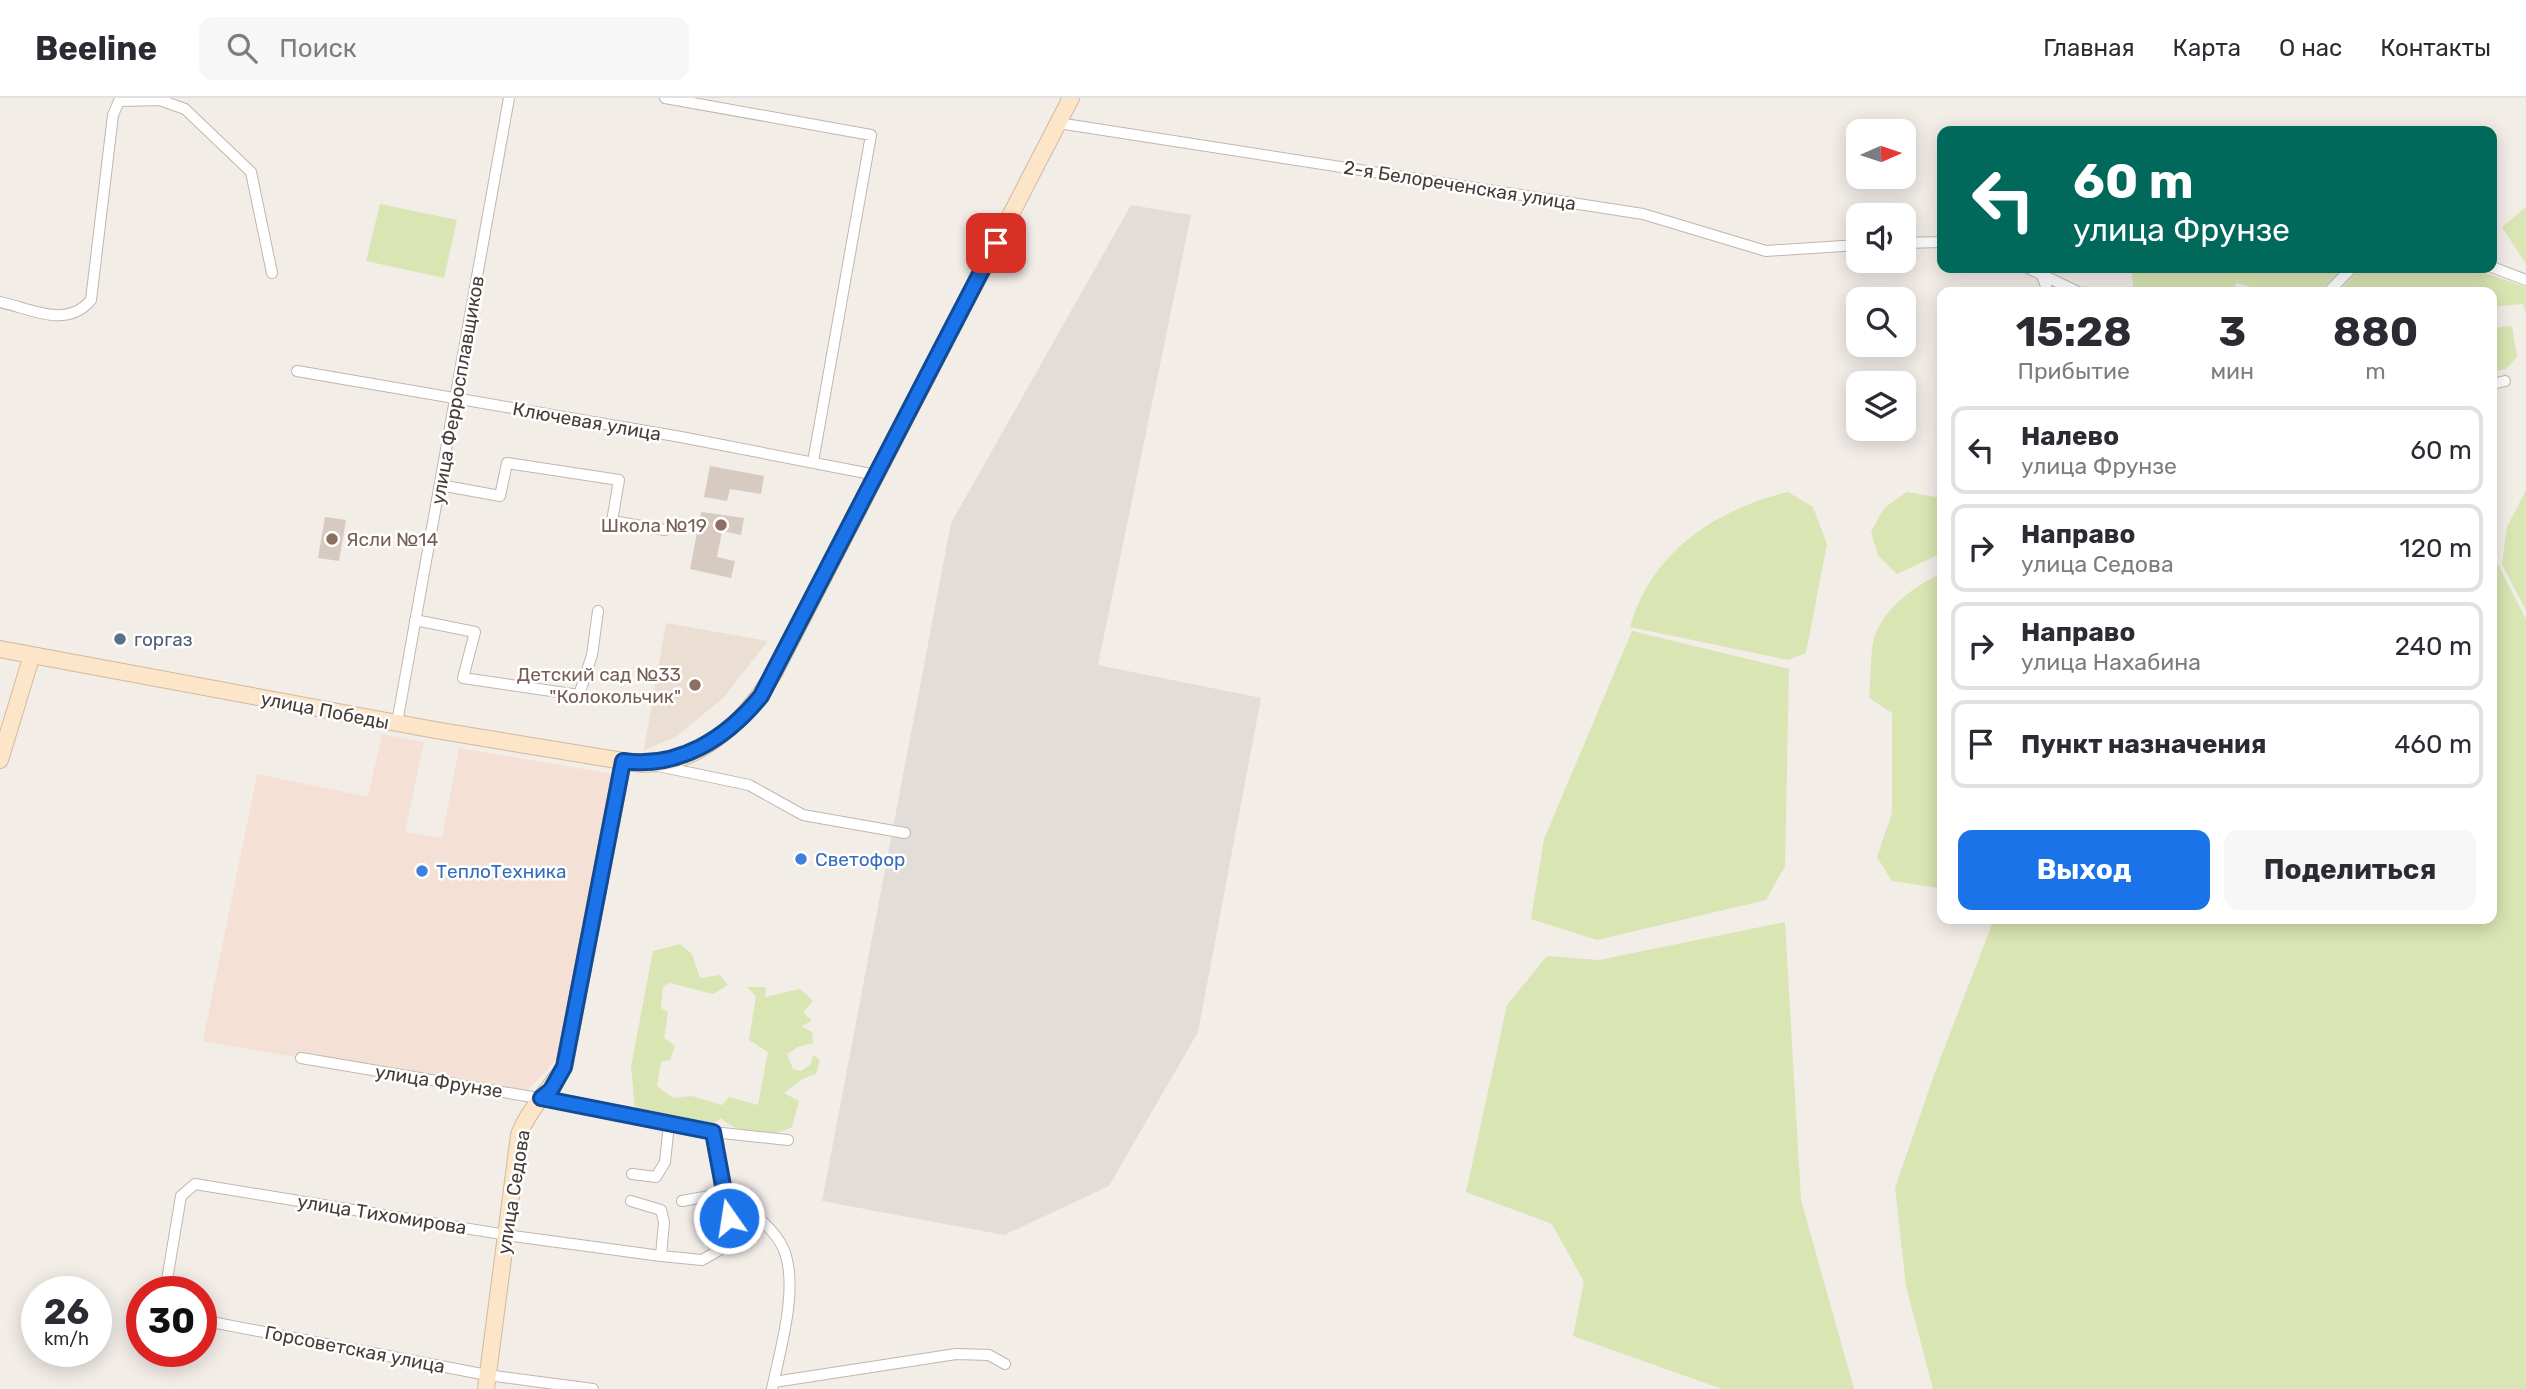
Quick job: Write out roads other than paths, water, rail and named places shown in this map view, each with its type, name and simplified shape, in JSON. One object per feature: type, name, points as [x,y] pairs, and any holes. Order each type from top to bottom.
[{"type":"main road","points":[[652,764],[702,747],[728,731],[761,696],[1071,98]]},
{"type":"main road","name":"улица Победы","points":[[0,649],[397,723],[652,764]]},
{"type":"main road","points":[[0,760],[32,654]]},
{"type":"main road","name":"улица Седова","points":[[487,1382],[519,1135],[527,1114],[551,1090],[564,1067],[623,761]]},
{"type":"street","name":"улица Ферросплавщиков","points":[[397,723],[509,98]]},
{"type":"street","points":[[666,98],[871,135],[813,462]]},
{"type":"street","points":[[0,302],[65,317],[80,312],[90,300],[113,115],[119,101],[160,100],[184,109],[251,172],[272,273]]},
{"type":"street","name":"2-я Белореченская улица","points":[[1058,123],[1643,214],[1766,251],[1846,246]]},
{"type":"street","points":[[1916,243],[1937,242]]},
{"type":"street","points":[[2497,269],[2526,279]]},
{"type":"street","points":[[2038,273],[2067,287]]},
{"type":"street","points":[[2333,287],[2347,273]]},
{"type":"street","points":[[2042,275],[2046,287]]},
{"type":"street","name":"Ключевая улица","points":[[297,371],[876,475]]},
{"type":"street","points":[[2497,383],[2505,381]]},
{"type":"street","points":[[440,485],[500,496],[508,463],[619,480],[612,521],[665,530]]},
{"type":"street","points":[[415,620],[475,632],[463,678],[579,695],[592,655],[598,611]]},
{"type":"street","points":[[652,764],[749,785],[803,815],[905,833]]},
{"type":"street","name":"улица Фрунзе","points":[[301,1058],[541,1098],[713,1132],[788,1140]]},
{"type":"street","points":[[632,1174],[656,1177],[665,1162],[669,1124]]},
{"type":"street","points":[[713,1132],[720,1181],[726,1193],[760,1219],[783,1248],[788,1266],[790,1276],[787,1302],[773,1385],[956,1354],[989,1355],[1005,1364]]},
{"type":"street","name":"улица Тихомирова","points":[[168,1276],[181,1196],[195,1184],[506,1235],[702,1260],[732,1242],[726,1193]]},
{"type":"street","points":[[682,1201],[726,1193]]},
{"type":"street","points":[[631,1201],[661,1210],[664,1222],[661,1256]]},
{"type":"street","name":"Горсоветская улица","points":[[217,1323],[487,1382],[593,1389]]},
{"type":"place","name":"Школа №19","points":[[721,525]]},
{"type":"place","name":"Ясли №14","points":[[332,539]]},
{"type":"place","name":"горгаз","points":[[120,639]]},
{"type":"place","name":"Детский сад №33 \"Колокольчик\"","points":[[695,685]]},
{"type":"place","name":"Светофор","points":[[801,859]]},
{"type":"place","name":"ТеплоТехника","points":[[422,871]]}]
